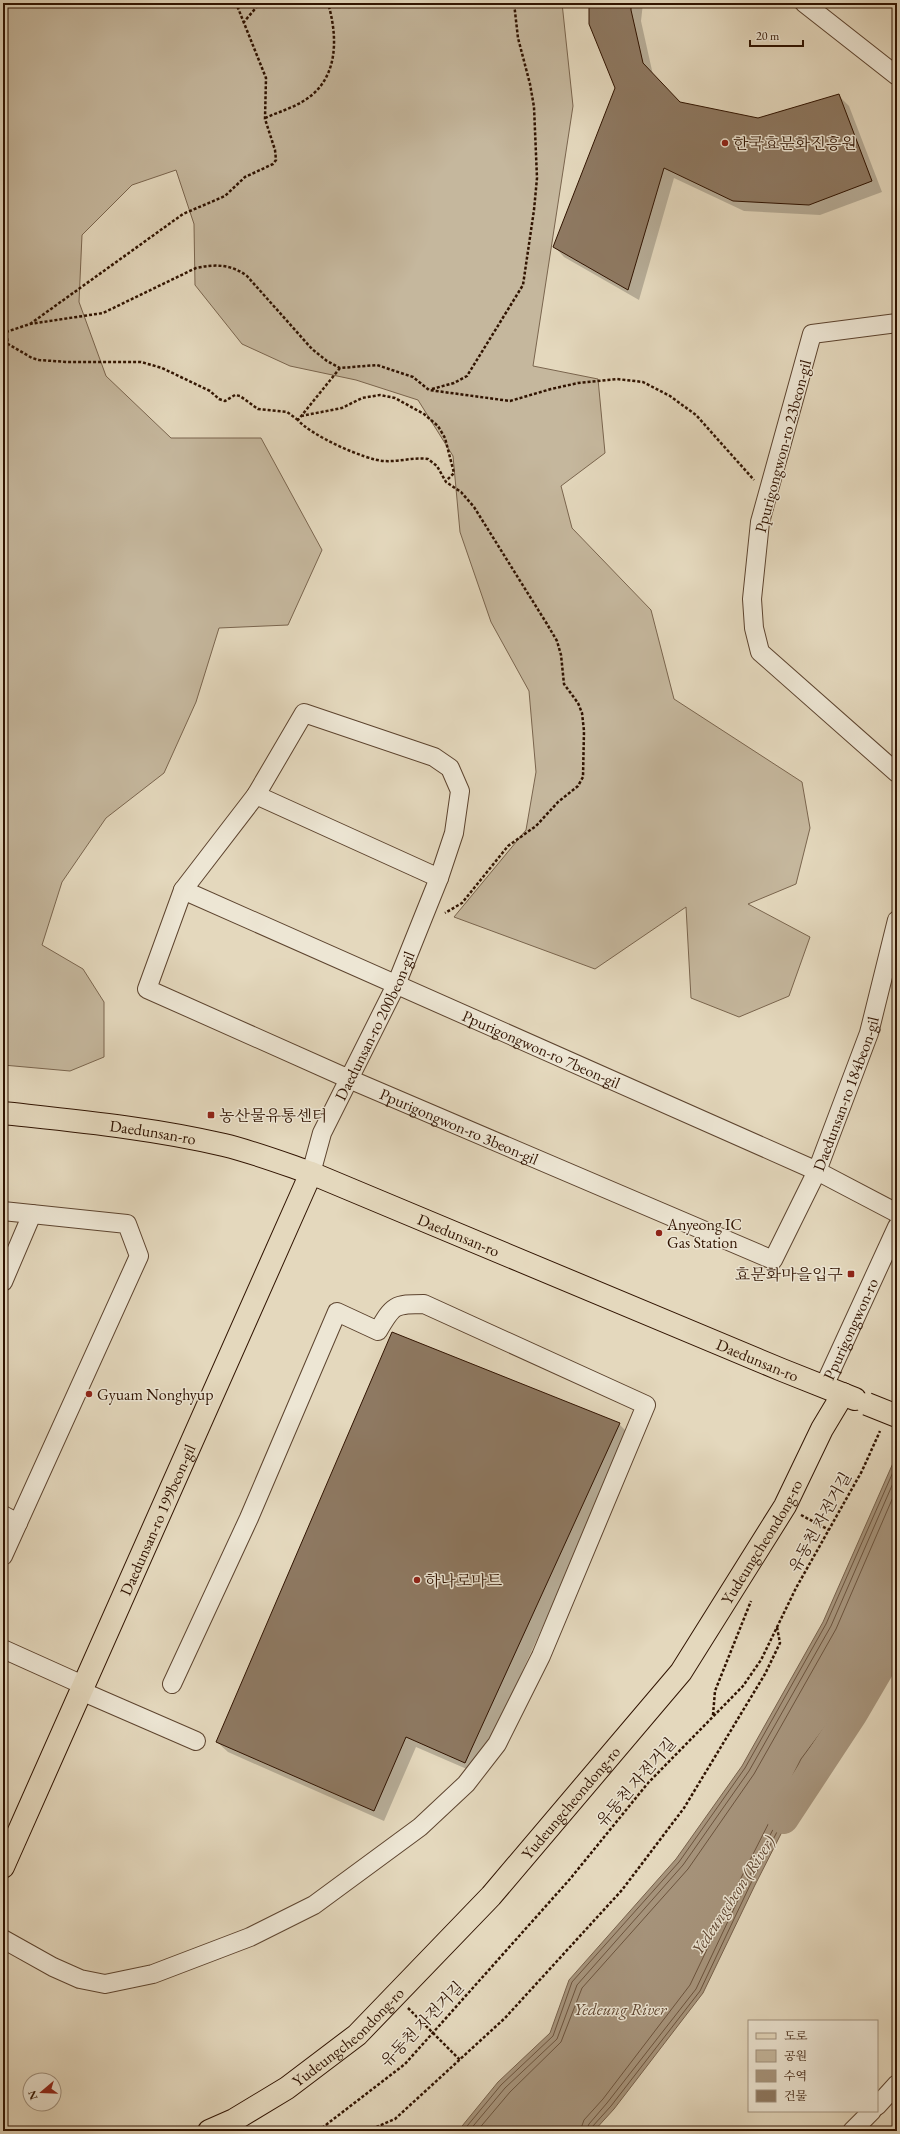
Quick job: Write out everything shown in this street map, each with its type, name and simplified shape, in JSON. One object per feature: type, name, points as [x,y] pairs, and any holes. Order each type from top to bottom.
[{"type":"main road","name":"Daedunsan-ro","points":[[3,1113],[92,1123],[224,1145],[273,1159],[311,1173],[867,1404],[890,1421]]},
{"type":"main road","name":"Daedunsan-ro 199beon-gil","points":[[3,1867],[311,1173]]},
{"type":"main road","name":"Yudeungcheondong-ro","points":[[209,2131],[234,2120],[287,2088],[356,2035],[491,1896],[680,1672],[785,1506],[822,1429],[833,1390]]},
{"type":"street","points":[[804,3],[897,76]]},
{"type":"street","name":"Ppurigongwon-ro 23beon-gil","points":[[897,323],[812,334],[760,522],[752,599],[754,628],[760,652],[897,773]]},
{"type":"street","name":"Daedunsan-ro 200beon-gil","points":[[147,989],[183,890],[256,795],[304,713],[434,757],[450,768],[460,791],[454,833],[439,878],[396,985],[322,1133],[311,1173]]},
{"type":"street","points":[[256,795],[439,878]]},
{"type":"street","name":"Ppurigongwon-ro 7beon-gil","points":[[183,890],[817,1171],[897,1213]]},
{"type":"street","name":"Daedunsan-ro 184beon-gil","points":[[774,1260],[817,1171],[869,1033],[897,920]]},
{"type":"street","name":"Ppurigongwon-ro 3beon-gil","points":[[147,989],[774,1260]]},
{"type":"street","points":[[3,1211],[127,1224],[139,1256],[11,1519],[3,1556]]},
{"type":"street","points":[[3,1282],[32,1214]]},
{"type":"street","name":"Ppurigongwon-ro","points":[[833,1390],[897,1227]]},
{"type":"street","points":[[3,1939],[53,1967],[80,1979],[105,1984],[153,1974],[250,1937],[314,1905],[420,1826],[466,1784],[497,1744],[541,1656],[646,1405],[424,1304],[404,1304],[390,1309],[378,1331],[337,1312],[249,1518],[172,1684]]},
{"type":"street","points":[[3,1649],[82,1688],[196,1741]]},
{"type":"street","points":[[878,2105],[897,2084]]},
{"type":"street","points":[[852,2131],[871,2112]]},
{"type":"path","points":[[30,324],[183,214],[225,196],[245,177],[273,164],[276,160],[275,150],[265,119],[266,78],[236,3]]},
{"type":"path","points":[[243,23],[260,3]]},
{"type":"path","points":[[265,119],[300,102],[312,94],[327,75],[333,58],[334,44],[334,25],[328,3]]},
{"type":"path","points":[[429,390],[454,383],[467,376],[523,285],[537,178],[534,108],[530,84],[518,38],[514,3]]},
{"type":"path","points":[[424,915],[447,912],[462,903],[508,846],[536,826],[558,802],[578,786],[583,776],[582,713],[578,703],[564,684],[561,655],[557,641],[474,507],[462,492],[446,482],[437,466],[428,459],[385,461],[371,458],[313,432],[303,426],[298,420],[287,412],[258,409],[240,396],[235,395],[225,401],[219,400],[210,391],[162,368],[141,362],[67,362],[32,358],[8,344],[4,331],[30,324],[103,313],[196,268],[210,265],[225,266],[238,270],[247,276],[312,349],[327,361],[340,368],[377,366],[413,377],[429,390],[510,401],[551,388],[578,383],[617,379],[643,382],[670,396],[696,415],[767,497]]},
{"type":"path","points":[[3,352],[8,344]]},
{"type":"path","points":[[298,420],[340,368]]},
{"type":"path","points":[[301,416],[342,408],[362,398],[380,395],[394,398],[424,414],[438,426],[445,438],[454,474],[446,482]]},
{"type":"path","name":"유동천 자전거길","points":[[318,2131],[358,2102],[405,2064],[570,1879],[648,1783],[743,1686],[761,1660],[829,1530],[890,1421]]},
{"type":"path","points":[[785,1506],[829,1530]]},
{"type":"path","points":[[713,1715],[715,1690],[753,1596]]},
{"type":"path","points":[[368,2131],[395,2119],[505,2018],[622,1890],[684,1808],[766,1674],[780,1643],[777,1627]]},
{"type":"path","points":[[395,1995],[460,2060]]},
{"type":"green space","points":[[3,3],[562,3],[573,106],[533,366],[598,379],[605,453],[561,486],[572,528],[651,610],[674,699],[802,782],[810,828],[796,884],[748,904],[810,937],[789,996],[739,1017],[691,998],[686,907],[595,969],[454,917],[526,830],[536,772],[529,691],[491,622],[460,532],[453,456],[418,400],[356,380],[290,366],[242,344],[195,285],[194,224],[176,170],[132,185],[82,235],[79,302],[106,376],[171,438],[261,438],[322,550],[288,625],[219,628],[196,702],[164,773],[106,818],[62,882],[42,945],[83,969],[104,1002],[104,1057],[70,1071],[3,1065]]},
{"type":"water","name":"Yedeung River","points":[[897,1454],[897,1661],[888,1667],[815,1767],[755,1885],[703,1993],[614,2109],[594,2131],[458,2131],[498,2082],[550,2033],[569,1980],[676,1859],[742,1766],[823,1622]]},
{"type":"building","name":"한국효문화진흥원","points":[[589,3],[631,3],[631,10],[643,63],[680,102],[758,118],[839,94],[872,181],[809,205],[733,201],[664,168],[628,290],[553,247],[615,88],[589,24]]},
{"type":"building","name":"하나로마트","points":[[392,1332],[620,1423],[465,1763],[406,1737],[374,1811],[216,1742]]},
{"type":"waterway","name":"Yedeungcheon (River)","points":[[783,1818],[852,1713],[897,1636]]},
{"type":"place","name":"한국효문화진흥원","points":[[725,143]]},
{"type":"place","name":"농산물유통센터","points":[[211,1115]]},
{"type":"place","name":"Anyeong IC Gas Station","points":[[659,1233]]},
{"type":"place","name":"효문화마을입구","points":[[851,1274]]},
{"type":"place","name":"Gyuam Nonghyup","points":[[89,1394]]},
{"type":"place","name":"하나로마트","points":[[417,1580]]}]
